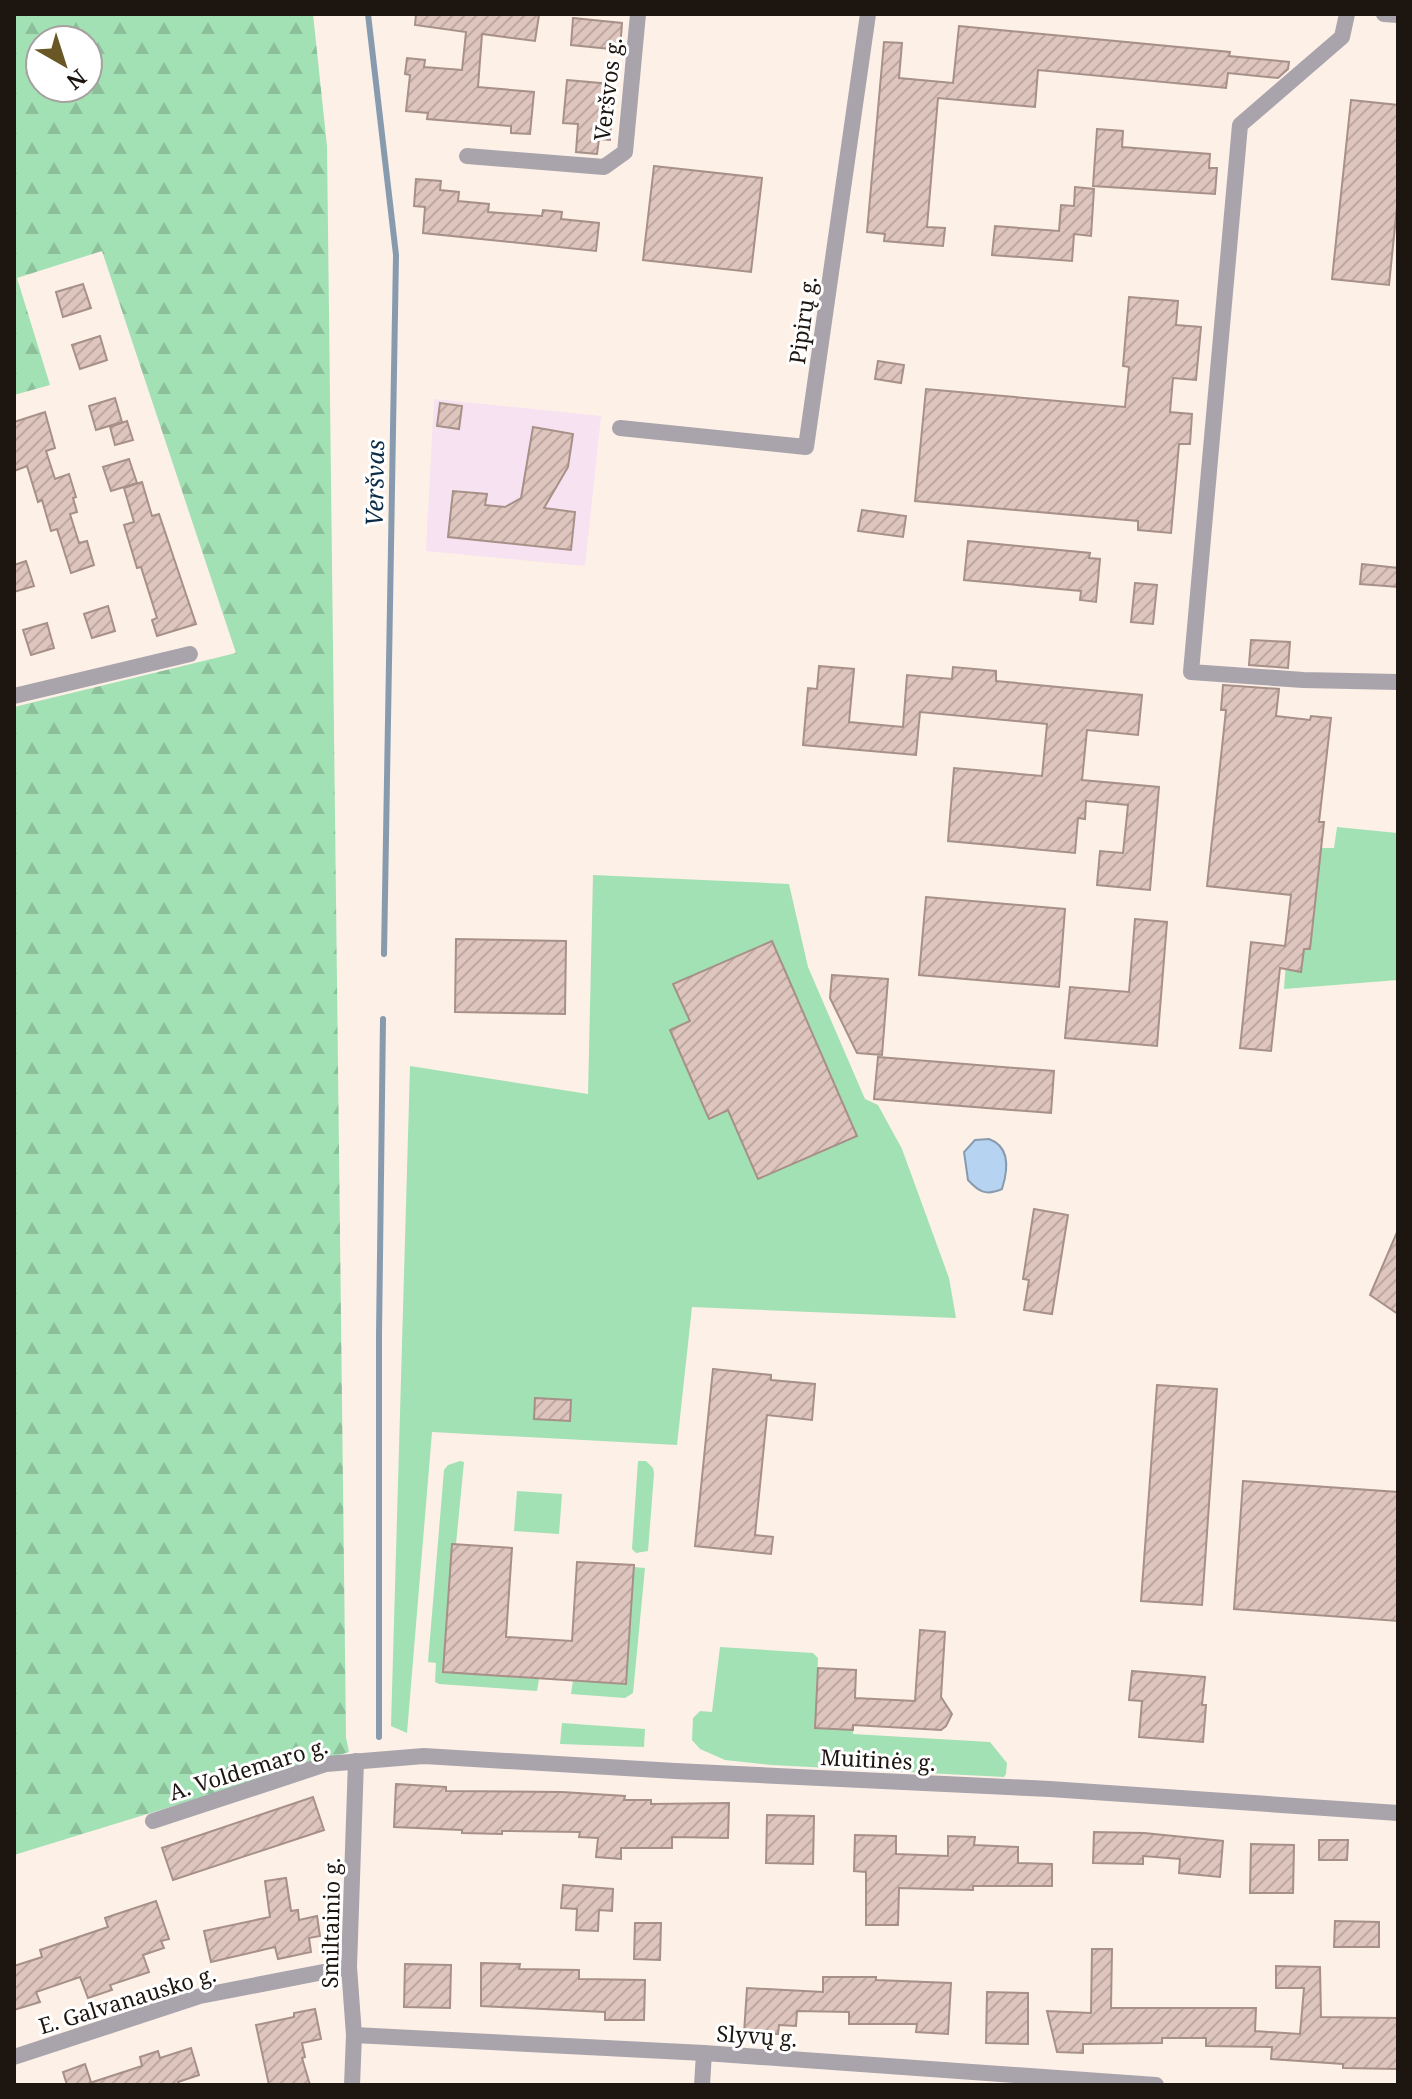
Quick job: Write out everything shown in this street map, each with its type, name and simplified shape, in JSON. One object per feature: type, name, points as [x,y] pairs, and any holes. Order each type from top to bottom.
[{"type":"street","name":"Veršvos g.","points":[[467,156],[604,167],[625,152],[638,14]]},
{"type":"street","name":"Pipirų g.","points":[[620,428],[806,447],[868,14]]},
{"type":"street","points":[[1347,14],[1342,37],[1240,125],[1191,672],[1398,682]]},
{"type":"street","points":[[1384,14],[1398,15]]},
{"type":"street","points":[[14,696],[190,654]]},
{"type":"street","name":"Muitinės g.","points":[[356,1761],[424,1756],[1050,1789],[1398,1813]]},
{"type":"street","name":"A. Voldemaro g.","points":[[153,1821],[326,1764],[356,1761]]},
{"type":"street","name":"Smiltainio g.","points":[[352,2085],[354,2035],[349,1967],[356,1761]]},
{"type":"street","name":"E. Galvanausko g.","points":[[14,2057],[200,1996],[349,1967]]},
{"type":"street","name":"Slyvų g.","points":[[354,2035],[704,2053],[985,2079],[1156,2085]]},
{"type":"street","points":[[702,2085],[704,2053]]},
{"type":"shaded area","points":[[434,399],[601,416],[585,566],[426,551]]},
{"type":"green space","points":[[14,14],[313,14],[327,146],[346,1737],[349,1752],[14,1855],[14,707],[236,653],[102,251],[17,278],[50,385],[14,395]]},
{"type":"green space","points":[[1398,826],[1398,980],[1284,989],[1287,947],[1310,949],[1321,848],[1334,848],[1337,827],[1397,833]]},
{"type":"green space","points":[[593,875],[789,884],[808,967],[865,1099],[878,1105],[902,1149],[949,1278],[956,1318],[692,1307],[677,1445],[432,1432],[407,1733],[391,1726],[410,1066],[588,1094]]},
{"type":"green space","points":[[460,1461],[464,1462],[456,1544],[453,1544],[444,1672],[539,1679],[537,1691],[439,1684],[435,1682],[436,1663],[428,1662],[444,1470]]},
{"type":"green space","points":[[638,1461],[646,1461],[654,1474],[648,1551],[636,1553],[632,1549]]},
{"type":"green space","points":[[517,1491],[562,1494],[559,1534],[514,1531]]},
{"type":"green space","points":[[634,1567],[645,1568],[633,1693],[625,1698],[571,1694],[573,1681],[626,1684]]},
{"type":"green space","points":[[720,1647],[813,1653],[818,1658],[815,1728],[853,1730],[853,1734],[990,1742],[1007,1763],[1006,1774],[1004,1777],[771,1765],[725,1760],[700,1749],[692,1740],[693,1718],[700,1711],[712,1712]]},
{"type":"green space","points":[[562,1723],[645,1729],[644,1747],[560,1744]]},
{"type":"water","points":[[989,1139],[1004,1153],[1006,1174],[1002,1189],[987,1192],[979,1190],[968,1180],[964,1152],[975,1140]]},
{"type":"building","points":[[416,14],[539,15],[535,41],[482,34],[478,87],[534,92],[530,134],[511,133],[511,126],[427,119],[428,113],[406,111],[410,75],[405,74],[407,58],[425,60],[424,67],[462,70],[466,32],[415,25]]},
{"type":"building","points":[[573,18],[622,23],[620,50],[571,45]]},
{"type":"building","points":[[959,26],[1230,52],[1229,56],[1289,62],[1288,69],[1278,78],[1228,73],[1226,88],[1038,70],[1035,107],[938,98],[927,227],[945,228],[943,246],[884,241],[885,234],[867,232],[884,42],[902,43],[899,78],[953,83]]},
{"type":"building","points":[[567,80],[611,84],[607,124],[611,124],[610,140],[599,139],[597,154],[576,152],[578,124],[563,123]]},
{"type":"building","points":[[1351,100],[1398,105],[1398,197],[1389,285],[1332,279]]},
{"type":"building","points":[[1097,129],[1123,131],[1122,147],[1210,154],[1209,168],[1217,168],[1215,194],[1093,186]]},
{"type":"building","points":[[654,166],[762,178],[751,272],[643,260]]},
{"type":"building","points":[[416,179],[441,181],[440,190],[459,192],[458,201],[489,204],[488,212],[542,216],[543,210],[562,212],[561,219],[599,223],[596,251],[423,233],[425,207],[414,206]]},
{"type":"building","points":[[1075,187],[1094,189],[1091,236],[1074,234],[1072,261],[992,255],[995,226],[1059,231],[1061,205],[1074,206]]},
{"type":"building","points":[[83,284],[91,308],[63,317],[56,292]]},
{"type":"building","points":[[1129,297],[1178,301],[1176,325],[1201,327],[1196,380],[1173,378],[1170,412],[1192,414],[1190,444],[1179,444],[1171,533],[1138,530],[1138,521],[915,501],[926,389],[1125,407],[1129,367],[1123,366]]},
{"type":"building","points":[[100,336],[107,360],[80,369],[72,345]]},
{"type":"building","points":[[878,361],[904,365],[901,383],[875,379]]},
{"type":"building","points":[[115,398],[122,422],[96,430],[89,406]]},
{"type":"building","points":[[440,403],[462,406],[459,429],[437,426]]},
{"type":"building","points":[[45,412],[55,448],[46,451],[55,479],[69,474],[77,512],[70,514],[79,543],[87,541],[94,565],[71,573],[57,529],[51,531],[27,466],[14,471],[14,422]]},
{"type":"building","points":[[127,421],[133,440],[115,445],[110,427]]},
{"type":"building","points":[[533,427],[573,434],[568,467],[544,508],[575,512],[571,550],[448,537],[453,491],[487,494],[485,505],[505,507],[521,498]]},
{"type":"building","points":[[129,459],[137,483],[111,491],[103,467]]},
{"type":"building","points":[[142,482],[152,516],[159,514],[196,624],[157,636],[152,620],[157,618],[124,525],[134,522],[124,488]]},
{"type":"building","points":[[862,510],[906,516],[903,537],[858,531]]},
{"type":"building","points":[[968,541],[1090,553],[1089,558],[1100,559],[1096,602],[1080,600],[1081,591],[964,580]]},
{"type":"building","points":[[26,561],[34,586],[14,592],[14,565]]},
{"type":"building","points":[[1362,564],[1398,568],[1398,587],[1360,584]]},
{"type":"building","points":[[1135,583],[1157,585],[1153,624],[1131,622]]},
{"type":"building","points":[[108,606],[115,631],[92,638],[84,614]]},
{"type":"building","points":[[47,623],[54,648],[31,655],[23,630]]},
{"type":"building","points":[[1251,640],[1290,642],[1288,668],[1249,665]]},
{"type":"building","points":[[819,666],[854,669],[849,722],[903,727],[907,675],[952,679],[953,667],[996,671],[996,681],[1142,695],[1138,735],[1087,730],[1082,780],[1159,787],[1150,890],[1097,885],[1100,851],[1123,853],[1128,805],[1086,801],[1085,819],[1078,818],[1075,853],[948,841],[954,768],[1042,776],[1047,724],[920,712],[916,755],[803,745],[808,688],[817,689]]},
{"type":"building","points":[[1223,685],[1279,689],[1276,716],[1310,720],[1311,716],[1331,718],[1319,822],[1324,822],[1310,949],[1304,949],[1301,972],[1280,968],[1271,1051],[1240,1048],[1251,942],[1285,946],[1291,895],[1207,886],[1226,710],[1221,710]]},
{"type":"building","points":[[926,897],[1065,909],[1059,987],[919,975]]},
{"type":"building","points":[[1135,919],[1167,922],[1157,1046],[1065,1038],[1070,987],[1129,992]]},
{"type":"building","points":[[456,939],[566,941],[565,1014],[455,1012]]},
{"type":"building","points":[[772,941],[857,1136],[758,1179],[728,1110],[709,1119],[670,1030],[690,1021],[673,984]]},
{"type":"building","points":[[832,975],[888,979],[882,1055],[857,1053],[830,998]]},
{"type":"building","points":[[878,1057],[1054,1071],[1051,1113],[874,1099]]},
{"type":"building","points":[[1034,1209],[1068,1215],[1052,1314],[1024,1310],[1029,1280],[1023,1279]]},
{"type":"building","points":[[1398,1230],[1398,1314],[1370,1295]]},
{"type":"building","points":[[713,1369],[771,1375],[771,1380],[815,1384],[812,1420],[767,1415],[755,1535],[773,1537],[771,1554],[695,1546]]},
{"type":"building","points":[[1157,1385],[1217,1389],[1202,1605],[1141,1601]]},
{"type":"building","points":[[535,1398],[571,1400],[570,1421],[534,1419]]},
{"type":"building","points":[[1243,1481],[1398,1492],[1398,1621],[1234,1609]]},
{"type":"building","points":[[452,1544],[512,1548],[506,1637],[572,1641],[577,1562],[634,1565],[626,1684],[443,1672]]},
{"type":"building","points":[[920,1630],[945,1632],[941,1697],[952,1714],[946,1726],[941,1730],[853,1725],[853,1730],[815,1728],[818,1668],[856,1670],[855,1698],[915,1701]]},
{"type":"building","points":[[1132,1671],[1205,1677],[1203,1742],[1139,1737],[1142,1701],[1129,1700]]},
{"type":"building","points":[[396,1784],[446,1787],[446,1791],[625,1796],[624,1800],[651,1800],[651,1804],[729,1803],[728,1838],[672,1837],[672,1848],[621,1848],[621,1859],[596,1857],[598,1838],[579,1837],[580,1832],[462,1833],[462,1830],[394,1827]]},
{"type":"building","points":[[313,1797],[324,1830],[173,1880],[162,1848]]},
{"type":"building","points":[[767,1815],[814,1816],[813,1864],[766,1863]]},
{"type":"building","points":[[1094,1832],[1144,1833],[1223,1841],[1220,1877],[1179,1873],[1180,1859],[1143,1856],[1143,1864],[1093,1863]]},
{"type":"building","points":[[855,1835],[896,1836],[896,1854],[948,1856],[948,1836],[975,1837],[974,1845],[1018,1847],[1018,1863],[1052,1864],[1052,1886],[973,1886],[973,1890],[899,1888],[898,1925],[866,1925],[866,1872],[854,1871]]},
{"type":"building","points":[[1319,1840],[1348,1840],[1347,1860],[1319,1860]]},
{"type":"building","points":[[1251,1844],[1294,1845],[1293,1893],[1250,1893]]},
{"type":"building","points":[[286,1878],[291,1911],[298,1910],[299,1920],[317,1916],[320,1936],[309,1938],[311,1952],[278,1959],[275,1947],[211,1962],[204,1931],[270,1917],[265,1881]]},
{"type":"building","points":[[563,1885],[613,1889],[612,1911],[599,1910],[598,1931],[576,1930],[577,1909],[561,1908]]},
{"type":"building","points":[[156,1901],[169,1939],[161,1941],[164,1948],[143,1955],[149,1972],[110,1985],[112,1990],[88,1998],[80,1977],[36,1992],[40,2002],[14,2010],[14,1966],[42,1957],[40,1950],[108,1927],[105,1918]]},
{"type":"building","points":[[1335,1921],[1379,1922],[1379,1947],[1334,1947]]},
{"type":"building","points":[[635,1923],[661,1923],[660,1960],[634,1959]]},
{"type":"building","points":[[1092,1949],[1112,1949],[1111,2008],[1256,2008],[1255,2031],[1300,2034],[1304,1988],[1276,1988],[1276,1966],[1320,1967],[1321,2017],[1398,2018],[1398,2069],[1343,2068],[1343,2064],[1271,2059],[1272,2047],[1206,2046],[1206,2038],[1162,2038],[1162,2043],[1083,2044],[1083,2053],[1057,2052],[1047,2011],[1091,2013]]},
{"type":"building","points":[[481,1963],[520,1964],[519,1969],[579,1970],[579,1979],[645,1980],[644,2020],[605,2020],[605,2012],[481,2006]]},
{"type":"building","points":[[405,1964],[451,1965],[450,2008],[404,2007]]},
{"type":"building","points":[[823,1977],[876,1977],[876,1980],[951,1983],[948,2034],[916,2032],[917,2024],[849,2024],[849,2012],[797,2011],[796,2026],[779,2025],[778,2034],[744,2033],[747,1988],[823,1992]]},
{"type":"building","points":[[987,1992],[1028,1993],[1028,2044],[986,2043]]},
{"type":"building","points":[[315,2009],[321,2039],[302,2043],[305,2057],[302,2058],[310,2085],[269,2085],[256,2025]]},
{"type":"building","points":[[191,2048],[199,2075],[178,2082],[179,2085],[94,2085],[93,2082],[142,2066],[140,2057],[158,2051],[160,2058]]},
{"type":"building","points":[[85,2064],[92,2085],[67,2085],[63,2072]]},
{"type":"waterway","name":"Veršvas","points":[[368,14],[396,255],[384,954]]},
{"type":"waterway","points":[[379,1737],[383,1019]]}]
